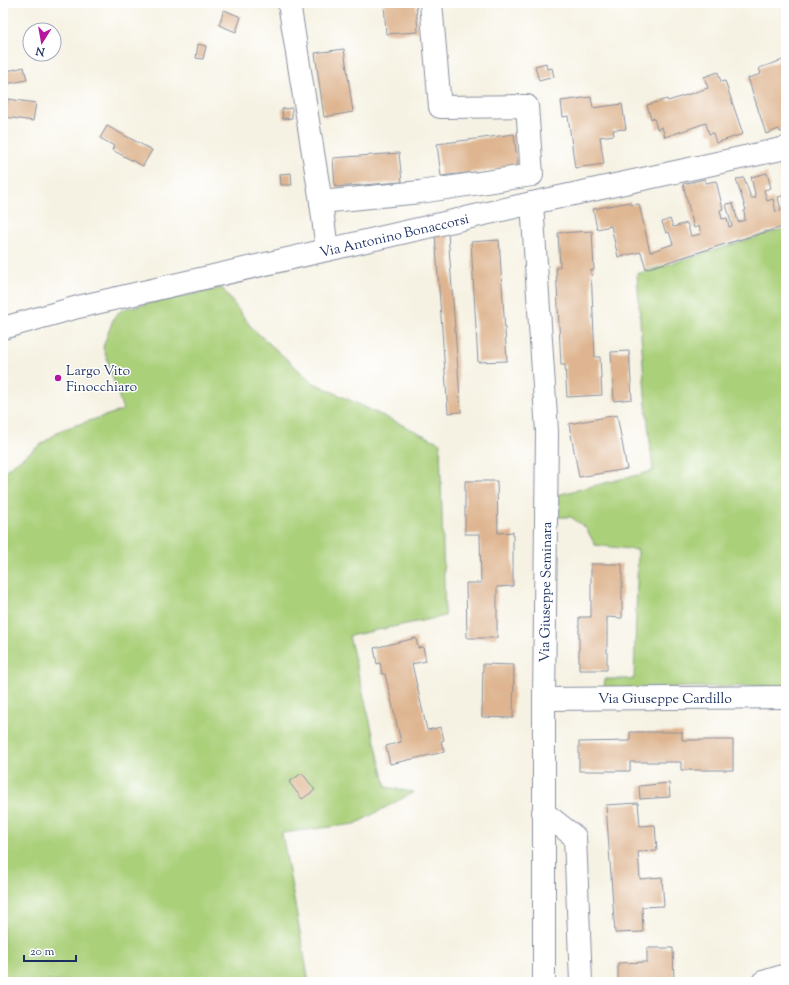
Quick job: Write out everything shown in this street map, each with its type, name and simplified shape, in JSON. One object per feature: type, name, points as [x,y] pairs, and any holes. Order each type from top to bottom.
[{"type":"street","points":[[289,3],[321,202],[327,250]]},
{"type":"street","points":[[321,202],[420,192],[532,175],[527,106],[440,107],[431,3]]},
{"type":"street","name":"Via Antonino Bonaccorsi","points":[[3,328],[78,307],[532,203],[786,148]]},
{"type":"street","name":"Via Giuseppe Seminara","points":[[532,203],[547,432],[543,812],[544,982]]},
{"type":"street","name":"Via Giuseppe Cardillo","points":[[544,699],[786,697]]},
{"type":"street","points":[[543,812],[575,836],[581,982]]},
{"type":"street","points":[[763,982],[786,974]]},
{"type":"green space","points":[[786,228],[786,686],[604,688],[605,679],[634,679],[638,550],[595,545],[586,528],[571,517],[557,517],[557,495],[653,471],[645,395],[637,274]]},
{"type":"green space","points":[[222,288],[252,328],[312,382],[440,443],[445,616],[349,636],[386,787],[414,792],[355,824],[282,833],[309,982],[3,982],[3,472],[61,430],[123,410],[103,347],[114,317],[123,309]]},
{"type":"building","points":[[307,3],[335,3],[335,4],[308,8]]},
{"type":"building","points":[[384,3],[416,3],[418,32],[386,34]]},
{"type":"building","points":[[224,10],[241,17],[236,32],[219,25]]},
{"type":"building","points":[[198,44],[206,46],[203,59],[196,58]]},
{"type":"building","points":[[344,49],[353,112],[324,117],[315,53]]},
{"type":"building","points":[[786,59],[786,131],[780,132],[779,129],[766,134],[748,78],[761,74],[759,68]]},
{"type":"building","points":[[546,63],[547,69],[552,68],[554,77],[539,81],[535,66]]},
{"type":"building","points":[[24,67],[27,80],[6,84],[3,72]]},
{"type":"building","points":[[718,72],[721,82],[725,81],[743,134],[716,143],[713,133],[709,134],[706,123],[665,137],[662,127],[657,129],[654,118],[651,119],[647,105],[667,99],[668,101],[708,88],[704,77]]},
{"type":"building","points":[[591,97],[593,108],[622,104],[626,129],[613,130],[614,135],[600,137],[604,164],[575,168],[568,116],[563,117],[561,101]]},
{"type":"building","points":[[8,99],[36,103],[33,121],[5,117]]},
{"type":"building","points":[[292,108],[292,118],[283,119],[282,109]]},
{"type":"building","points":[[107,126],[152,150],[143,166],[112,150],[114,146],[100,138]]},
{"type":"building","points":[[514,134],[518,167],[441,176],[437,144]]},
{"type":"building","points":[[399,153],[402,182],[335,187],[333,158]]},
{"type":"building","points":[[291,173],[292,185],[281,185],[280,174]]},
{"type":"building","points":[[767,173],[771,188],[764,190],[767,201],[773,199],[776,212],[781,211],[778,197],[786,195],[786,226],[646,269],[641,252],[618,257],[611,226],[597,229],[593,209],[630,202],[631,205],[639,204],[650,252],[673,244],[669,232],[666,233],[662,222],[670,219],[673,227],[687,223],[691,236],[701,234],[699,226],[694,228],[683,184],[705,179],[705,183],[716,181],[723,209],[720,210],[722,219],[727,218],[729,227],[732,226],[726,204],[733,203],[738,222],[745,220],[744,211],[746,210],[736,179],[744,178],[751,198],[756,198],[751,177]]},
{"type":"building","points":[[592,231],[594,270],[591,270],[595,357],[600,357],[602,395],[567,397],[565,365],[561,365],[556,267],[560,267],[558,233]]},
{"type":"building","points":[[448,233],[461,412],[448,413],[435,234]]},
{"type":"building","points":[[499,240],[507,361],[478,362],[471,242]]},
{"type":"building","points":[[629,351],[632,399],[614,401],[611,352]]},
{"type":"building","points":[[617,415],[627,469],[579,477],[569,424]]},
{"type":"building","points":[[465,481],[497,481],[498,533],[513,532],[513,586],[497,587],[497,638],[467,638],[466,583],[481,583],[480,534],[465,534]]},
{"type":"building","points":[[591,564],[622,564],[622,618],[607,617],[607,670],[579,670],[579,617],[591,617]]},
{"type":"building","points":[[416,638],[418,648],[423,647],[426,661],[412,664],[427,730],[441,727],[444,740],[441,741],[444,752],[390,764],[386,746],[401,742],[385,674],[382,674],[380,663],[377,664],[374,648]]},
{"type":"building","points":[[483,664],[514,665],[513,718],[482,717]]},
{"type":"building","points":[[630,732],[682,732],[682,740],[733,740],[733,770],[681,770],[681,762],[630,762],[630,771],[579,771],[579,742],[630,741]]},
{"type":"building","points":[[302,773],[315,790],[302,799],[289,782]]},
{"type":"building","points":[[669,783],[670,797],[640,799],[639,786]]},
{"type":"building","points":[[638,803],[640,826],[655,825],[657,851],[638,852],[640,879],[662,877],[664,906],[642,907],[643,932],[615,933],[606,805]]},
{"type":"building","points":[[647,948],[673,948],[674,982],[618,982],[618,963],[647,962]]},
{"type":"place","name":"Largo Vito Finocchiaro","points":[[58,378]]}]
